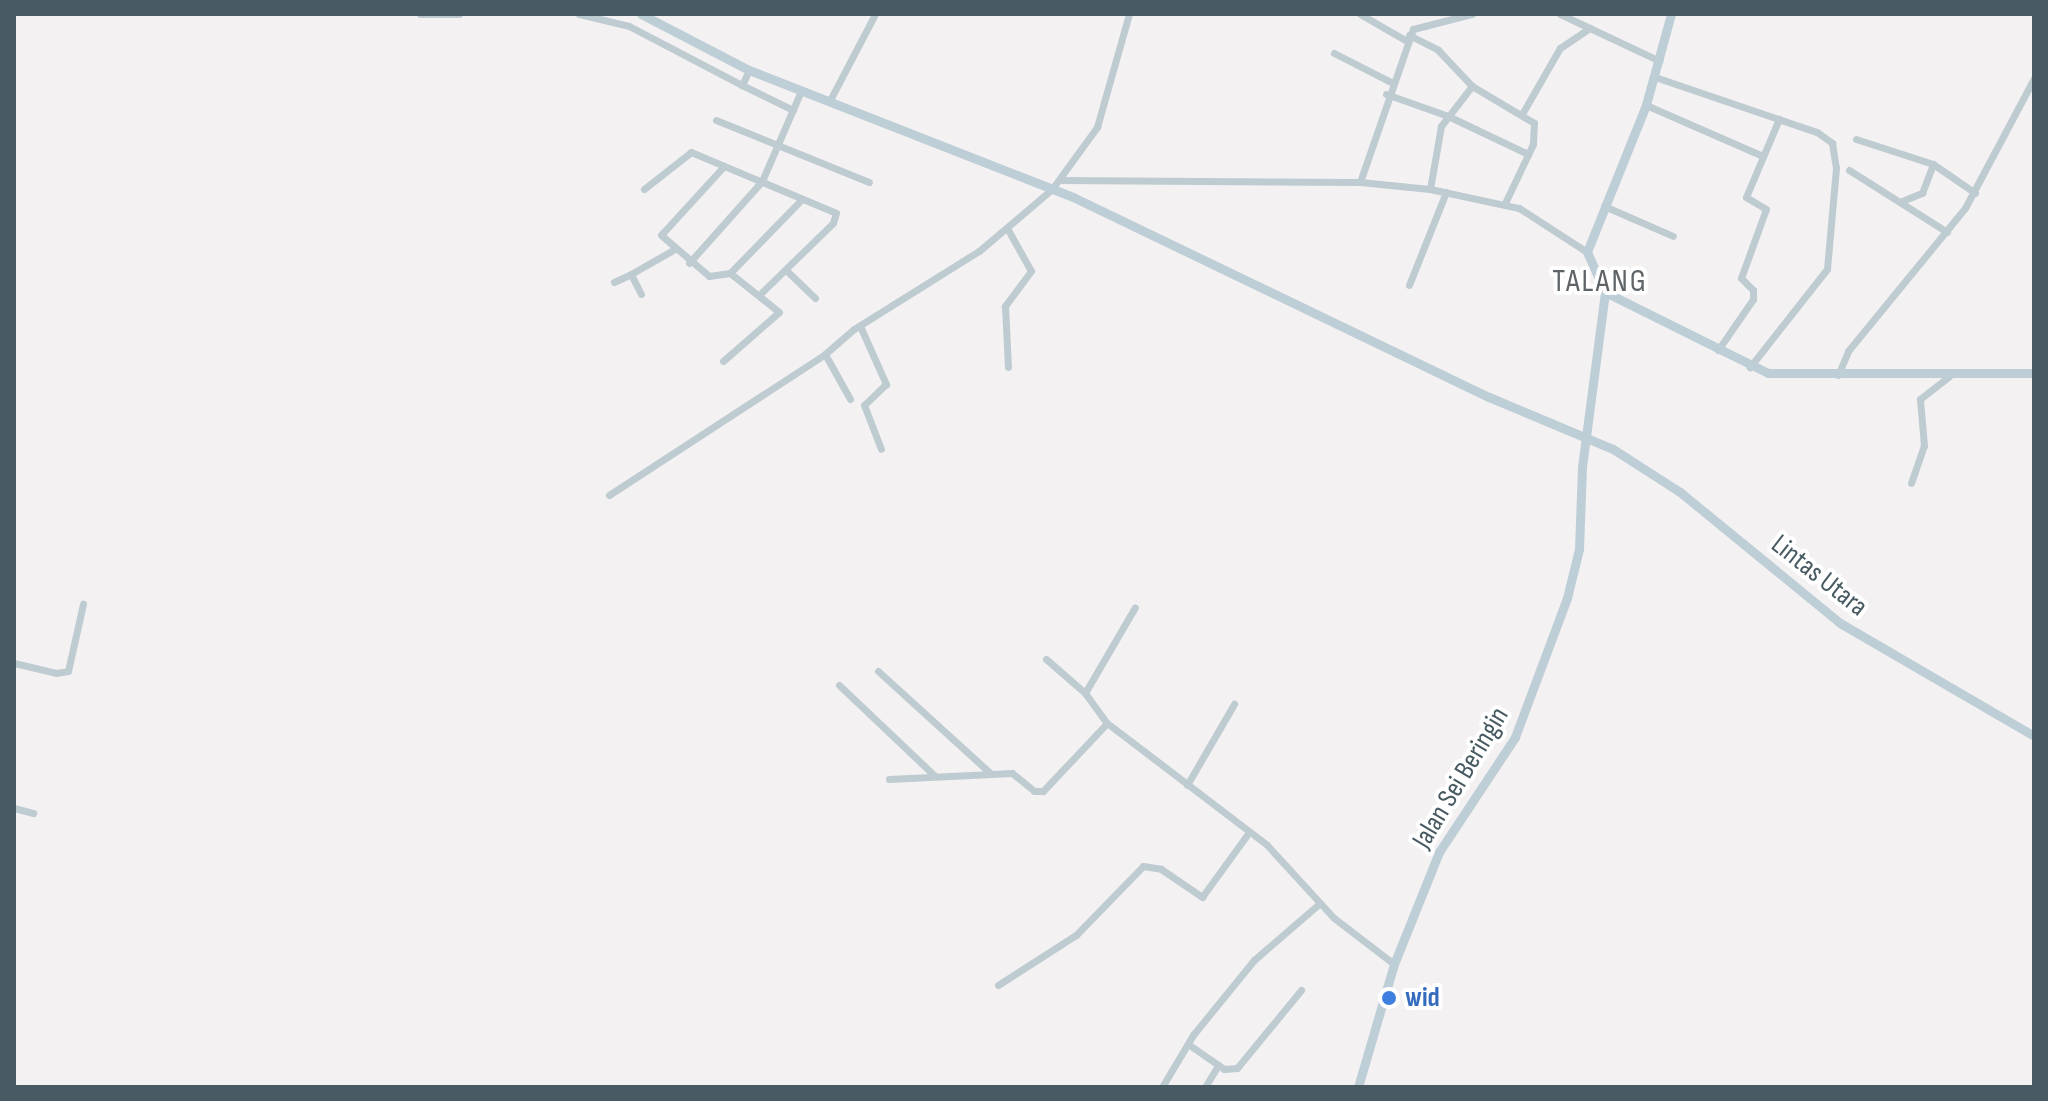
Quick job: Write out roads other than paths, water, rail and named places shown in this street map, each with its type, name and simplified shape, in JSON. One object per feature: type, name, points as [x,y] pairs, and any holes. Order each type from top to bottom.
[{"type":"street","points":[[420,14],[459,14]]},
{"type":"street","points":[[579,14],[629,26],[793,110]]},
{"type":"street","name":"Lintas Utara","points":[[641,14],[749,70],[1052,189],[1613,449],[1680,492],[1849,629],[2034,736]]},
{"type":"street","points":[[829,102],[875,14]]},
{"type":"street","points":[[609,495],[825,354],[860,326],[1007,228],[1052,189],[1097,127],[1129,14]]},
{"type":"street","points":[[1360,14],[1438,50],[1472,86],[1522,114],[1536,129],[1505,203]]},
{"type":"street","points":[[1360,182],[1386,94],[1408,38],[1418,27],[1472,14]]},
{"type":"street","points":[[1560,14],[1660,61]]},
{"type":"street","points":[[1587,252],[1646,105],[1671,14]]},
{"type":"street","points":[[1522,114],[1560,48],[1590,28]]},
{"type":"street","points":[[1334,53],[1391,82]]},
{"type":"street","points":[[742,85],[749,70]]},
{"type":"street","points":[[1655,77],[1817,132],[1832,143],[1836,168],[1830,256],[1819,281],[1750,367]]},
{"type":"street","points":[[1838,375],[1848,351],[1947,232],[1975,193],[2034,78]]},
{"type":"street","points":[[1430,189],[1436,138],[1448,116],[1472,86]]},
{"type":"street","points":[[689,263],[762,181],[801,91]]},
{"type":"street","points":[[1386,94],[1448,116],[1528,154]]},
{"type":"street","points":[[1646,105],[1763,156]]},
{"type":"street","points":[[1718,350],[1753,299],[1753,290],[1741,278],[1766,211],[1746,197],[1779,119]]},
{"type":"street","points":[[716,120],[869,182]]},
{"type":"street","points":[[1856,139],[1933,164],[1975,193]]},
{"type":"street","points":[[644,189],[687,153],[762,181],[837,217],[787,271],[761,293]]},
{"type":"street","points":[[1902,201],[1922,193],[1933,164]]},
{"type":"street","points":[[724,166],[661,233],[673,250],[689,263],[717,278],[730,273],[802,199]]},
{"type":"street","points":[[1849,170],[1947,232]]},
{"type":"street","points":[[1060,180],[1360,182],[1430,189],[1505,203],[1536,216],[1587,252],[1605,292],[1750,367],[1775,373],[1838,375],[2034,373]]},
{"type":"street","points":[[1409,285],[1446,192]]},
{"type":"street","points":[[1604,206],[1673,236]]},
{"type":"street","points":[[1007,228],[1031,271],[1005,306],[1008,367]]},
{"type":"street","points":[[614,282],[673,250]]},
{"type":"street","points":[[787,271],[815,298]]},
{"type":"street","points":[[723,361],[778,316],[761,293],[730,273]]},
{"type":"street","points":[[631,274],[641,294]]},
{"type":"street","name":"Jalan Sei Beringin","points":[[1358,1087],[1394,964],[1449,832],[1527,711],[1578,559],[1586,439],[1605,292]]},
{"type":"street","points":[[860,326],[886,384],[864,405],[881,449]]},
{"type":"street","points":[[825,354],[850,399]]},
{"type":"street","points":[[1911,483],[1924,446],[1920,399],[1949,376]]},
{"type":"street","points":[[14,663],[56,673],[68,671],[83,604]]},
{"type":"street","points":[[1085,693],[1135,607]]},
{"type":"street","points":[[1046,659],[1085,693],[1107,723],[1284,859],[1320,903],[1394,964]]},
{"type":"street","points":[[878,671],[990,773]]},
{"type":"street","points":[[839,685],[935,776]]},
{"type":"street","points":[[1187,785],[1234,704]]},
{"type":"street","points":[[889,779],[1015,773],[1034,791],[1043,791],[1107,723]]},
{"type":"street","points":[[14,808],[33,813]]},
{"type":"street","points":[[998,985],[1076,935],[1143,866],[1161,869],[1202,897],[1249,832]]},
{"type":"street","points":[[1162,1087],[1188,1044],[1254,960],[1320,903]]},
{"type":"street","points":[[1188,1044],[1230,1071],[1237,1068],[1301,990]]},
{"type":"street","points":[[1205,1087],[1218,1065]]},
{"type":"place","name":"wid","points":[[1389,998]]},
{"type":"district","name":"TALANG","points":[[1600,282]]}]
